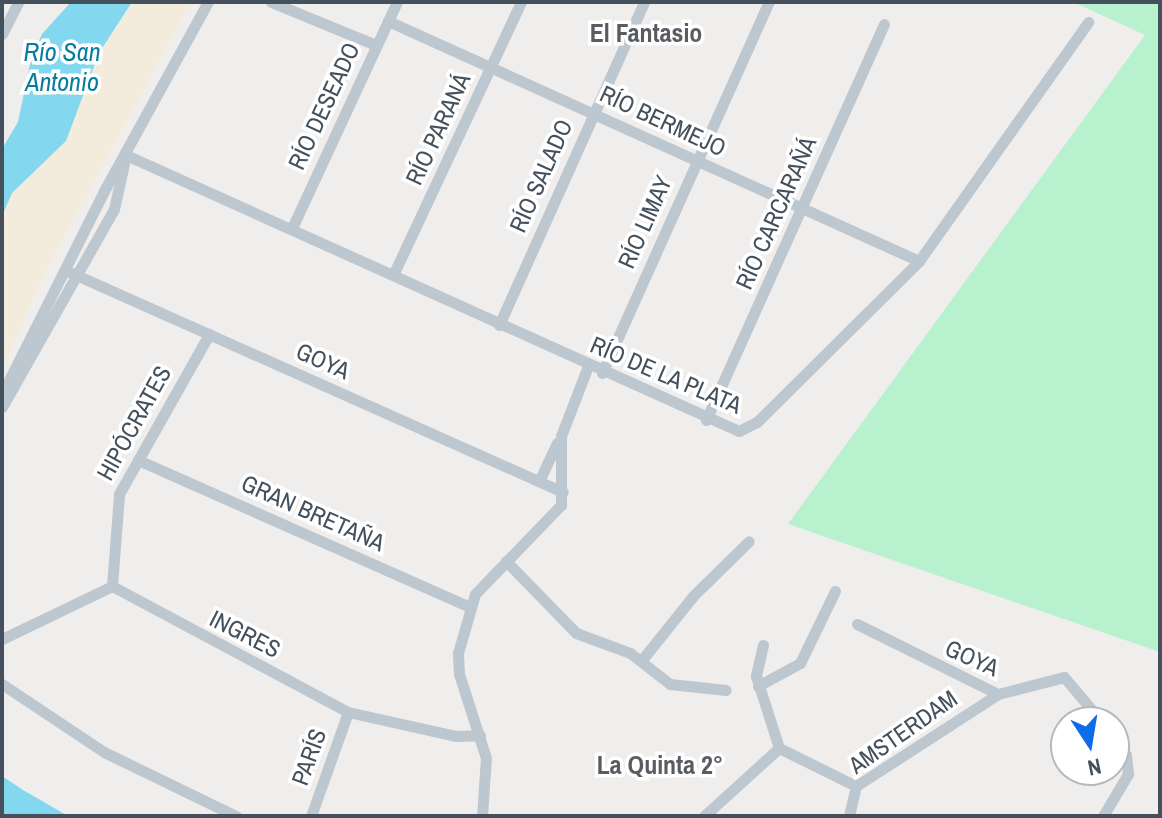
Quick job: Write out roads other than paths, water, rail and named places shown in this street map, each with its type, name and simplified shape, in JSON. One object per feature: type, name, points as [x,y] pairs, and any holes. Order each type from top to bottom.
[{"type":"street","points":[[2,34],[18,2]]},
{"type":"street","points":[[2,394],[208,2]]},
{"type":"street","points":[[271,2],[376,45]]},
{"type":"street","name":"RÍO DESEADO","points":[[292,228],[397,2]]},
{"type":"street","name":"RÍO PARANÁ","points":[[394,273],[521,2]]},
{"type":"street","name":"RÍO SALADO","points":[[499,325],[644,2]]},
{"type":"street","name":"RÍO LIMAY","points":[[602,373],[769,2]]},
{"type":"street","name":"RÍO BERMEJO","points":[[388,21],[919,261]]},
{"type":"street","name":"RÍO DE LA PLATA","points":[[126,155],[394,273],[706,420],[739,431],[751,428],[919,261],[1088,22]]},
{"type":"street","name":"RÍO CARCARAÑÁ","points":[[706,420],[884,24]]},
{"type":"street","points":[[2,407],[79,276],[114,209],[126,155]]},
{"type":"street","name":"GOYA","points":[[65,270],[563,492]]},
{"type":"street","name":"HIPÓCRATES","points":[[112,586],[115,510],[138,460],[209,334]]},
{"type":"street","points":[[539,481],[561,436],[588,366]]},
{"type":"street","points":[[482,816],[486,767],[480,735],[457,661],[470,607],[506,561],[556,512],[563,492],[561,436]]},
{"type":"street","name":"GRAN BRETAÑA","points":[[138,460],[470,607]]},
{"type":"street","points":[[641,661],[682,608],[749,541]]},
{"type":"street","points":[[506,561],[569,629],[641,661],[670,684],[726,690]]},
{"type":"street","points":[[2,639],[112,586]]},
{"type":"street","name":"INGRES","points":[[112,586],[348,712],[456,736],[480,735]]},
{"type":"street","points":[[758,686],[800,663],[835,591]]},
{"type":"street","name":"GOYA","points":[[857,624],[998,694],[1064,677],[1088,706]]},
{"type":"street","points":[[763,645],[758,686],[779,748],[856,786]]},
{"type":"street","points":[[2,684],[104,752],[236,816]]},
{"type":"street","name":"AMSTERDAM","points":[[849,816],[856,786],[998,694]]},
{"type":"street","name":"PARÍS","points":[[311,816],[348,712]]},
{"type":"street","points":[[704,816],[779,748]]},
{"type":"street","points":[[1103,816],[1124,786]]},
{"type":"water","name":"Río San Antonio","points":[[71,2],[132,2],[99,53],[66,141],[12,193],[2,216],[2,149],[18,122],[30,64],[42,34]]},
{"type":"water","points":[[2,776],[23,790],[68,816],[2,816]]},
{"type":"district","name":"El Fantasio","points":[[646,33]]},
{"type":"district","name":"La Quinta 2°","points":[[660,765]]}]
